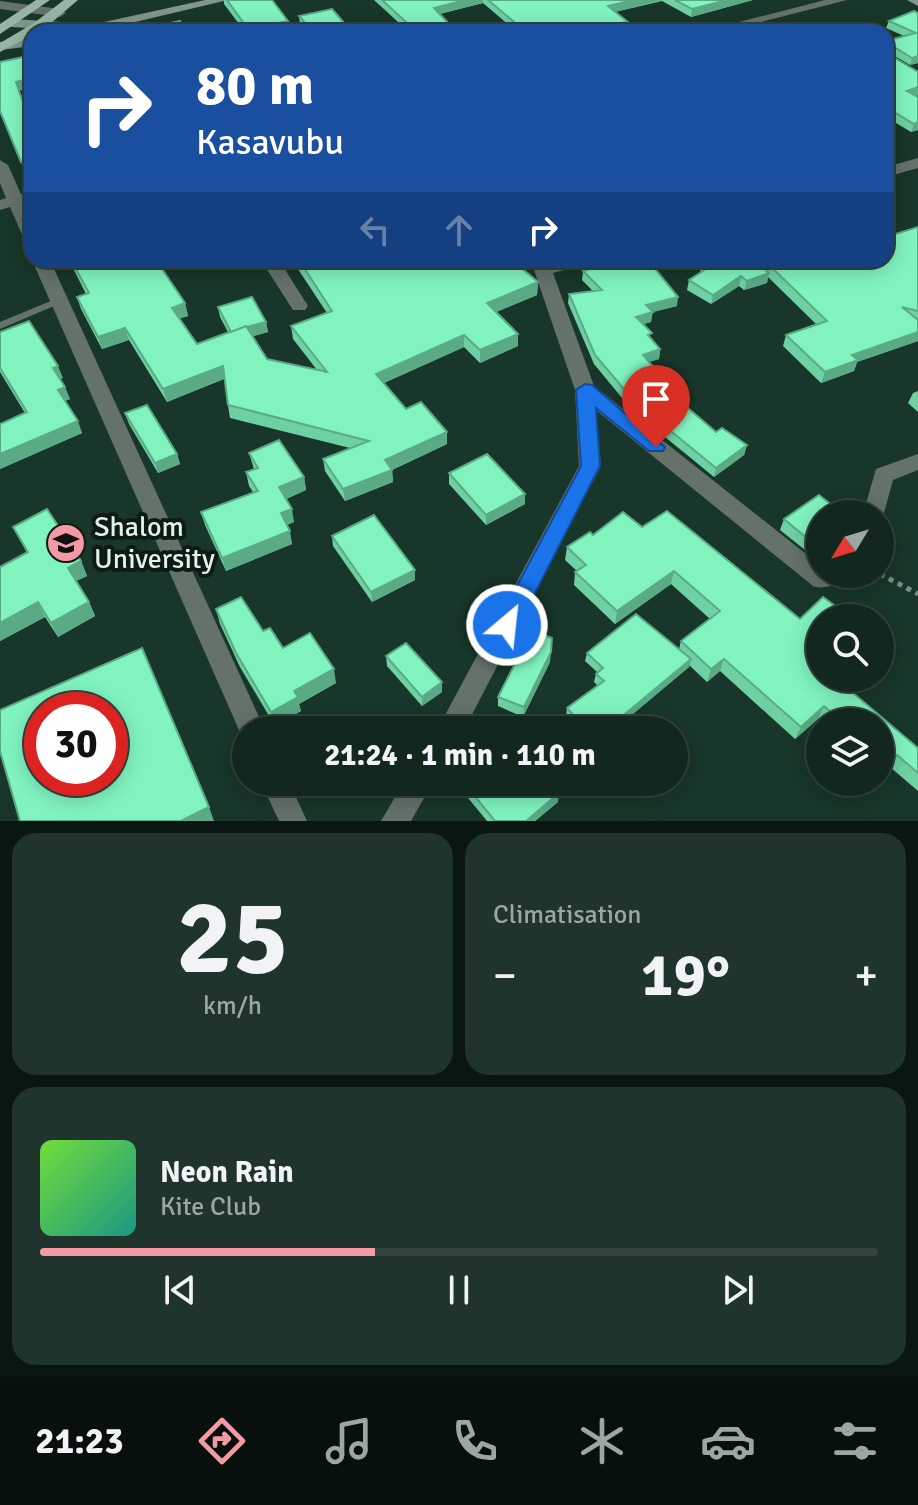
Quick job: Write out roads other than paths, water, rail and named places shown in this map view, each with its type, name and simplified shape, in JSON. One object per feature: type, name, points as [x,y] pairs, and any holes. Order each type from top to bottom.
[{"type":"main road","points":[[6,27],[44,0]]},
{"type":"main road","points":[[42,24],[60,13],[72,0]]},
{"type":"main road","points":[[1,47],[24,34]]},
{"type":"street","points":[[105,24],[222,0]]},
{"type":"street","points":[[740,24],[841,0]]},
{"type":"street","points":[[0,5],[60,13]]},
{"type":"street","points":[[86,24],[109,23]]},
{"type":"street","points":[[1,47],[24,43]]},
{"type":"street","points":[[894,170],[918,163]]},
{"type":"street","points":[[0,165],[24,220]]},
{"type":"street","points":[[44,268],[246,716]]},
{"type":"street","points":[[275,268],[299,306]]},
{"type":"street","points":[[457,716],[590,466],[585,390],[541,268]]},
{"type":"street","points":[[585,390],[806,559]]},
{"type":"street","points":[[879,494],[918,462]]},
{"type":"street","points":[[281,796],[293,821]]},
{"type":"street","points":[[395,821],[410,796]]},
{"type":"lane","points":[[0,326],[58,301]]},
{"type":"place","name":"Shalom University","points":[[66,543]]}]
